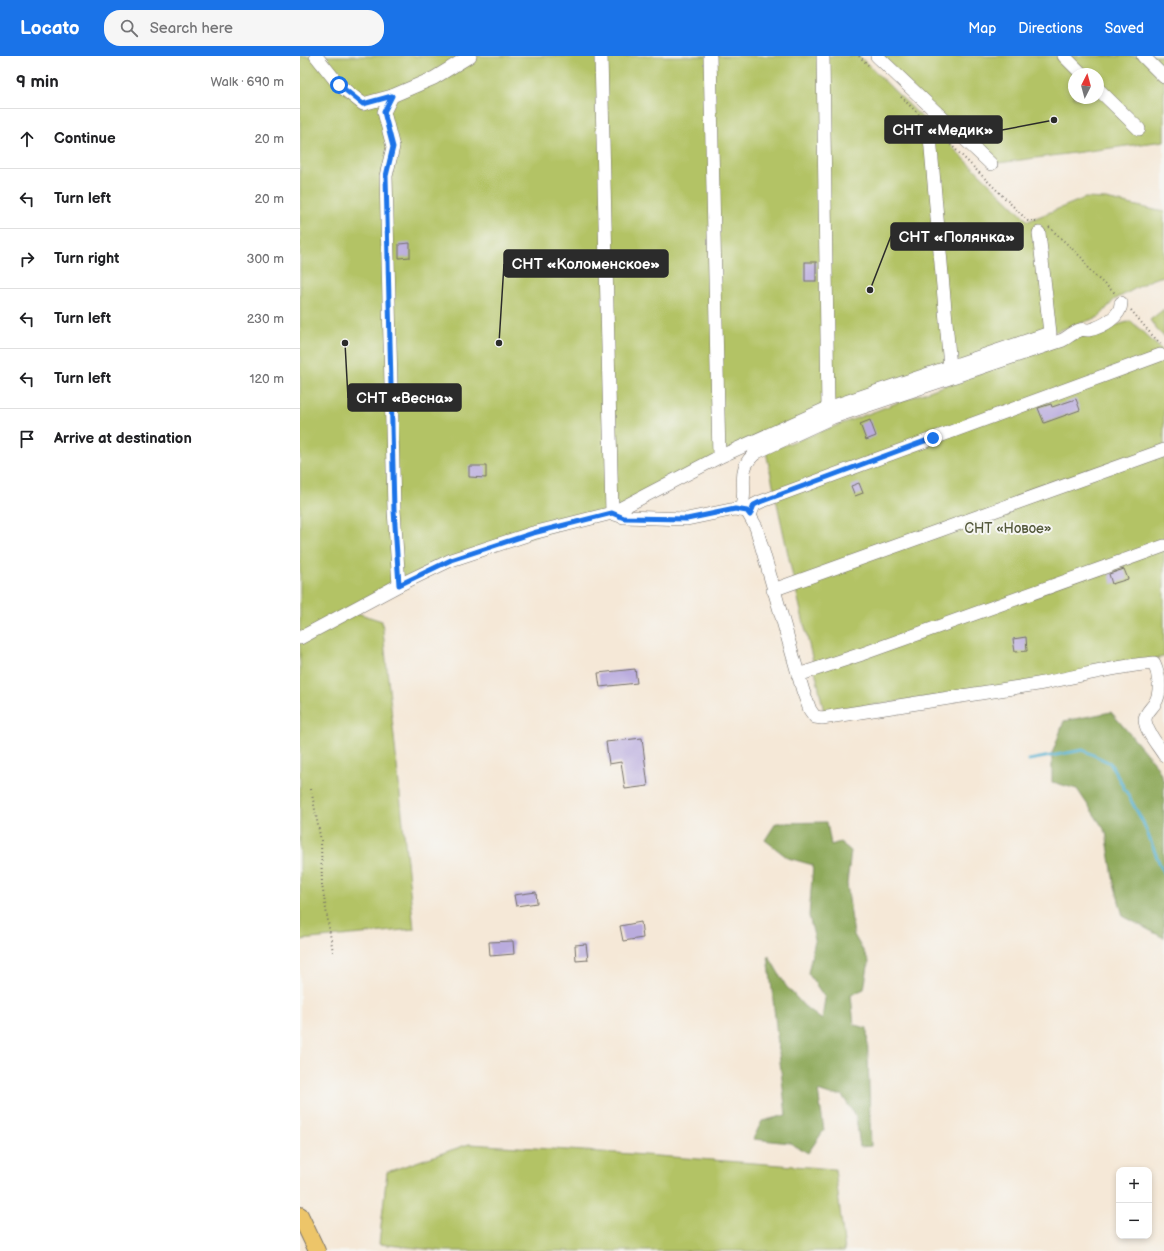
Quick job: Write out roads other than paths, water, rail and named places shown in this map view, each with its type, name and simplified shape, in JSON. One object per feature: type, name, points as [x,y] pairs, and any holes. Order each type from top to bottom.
[{"type":"main road","points":[[300,1215],[317,1251]]},
{"type":"street","points":[[316,56],[339,85],[363,104],[392,96],[434,78],[470,56]]},
{"type":"street","points":[[601,56],[612,513]]},
{"type":"street","points":[[710,56],[719,457]]},
{"type":"street","points":[[823,56],[828,408]]},
{"type":"street","points":[[1064,56],[1076,68]]},
{"type":"street","points":[[1142,56],[1164,77]]},
{"type":"street","points":[[872,61],[991,164]]},
{"type":"street","points":[[1104,95],[1139,129]]},
{"type":"street","points":[[392,96],[384,112],[393,147],[386,176],[394,510],[399,585]]},
{"type":"street","points":[[934,132],[950,367]]},
{"type":"street","points":[[300,637],[399,585],[451,560],[533,533],[612,513],[719,457],[828,408],[1050,333],[1043,227]]},
{"type":"street","points":[[1121,303],[1121,309],[1101,326],[1090,330],[1080,330],[1063,340],[833,416],[757,452],[748,459],[744,470],[744,502],[746,513],[756,527],[798,675],[810,710],[815,717],[822,718],[1040,684],[1130,665],[1154,663],[1157,671],[1158,695],[1156,701],[1145,717],[1145,721],[1148,729],[1164,755]]},
{"type":"street","points":[[746,513],[754,505],[760,502],[1162,351]]},
{"type":"street","points":[[773,590],[1164,450]]},
{"type":"street","points":[[612,513],[624,518],[687,519],[735,509],[746,513]]},
{"type":"street","points":[[798,675],[862,654],[1164,546]]},
{"type":"waterway","points":[[1029,760],[1083,750],[1110,763],[1143,822],[1164,875]]},
{"type":"place","name":"СНТ «Медик»","points":[[1054,120]]},
{"type":"place","name":"СНТ «Полянка»","points":[[870,290]]},
{"type":"place","name":"СНТ «Весна»","points":[[345,343]]},
{"type":"place","name":"СНТ «Коломенское»","points":[[499,343]]},
{"type":"park label","name":"СНТ «Новое»","points":[[1008,528]]}]
